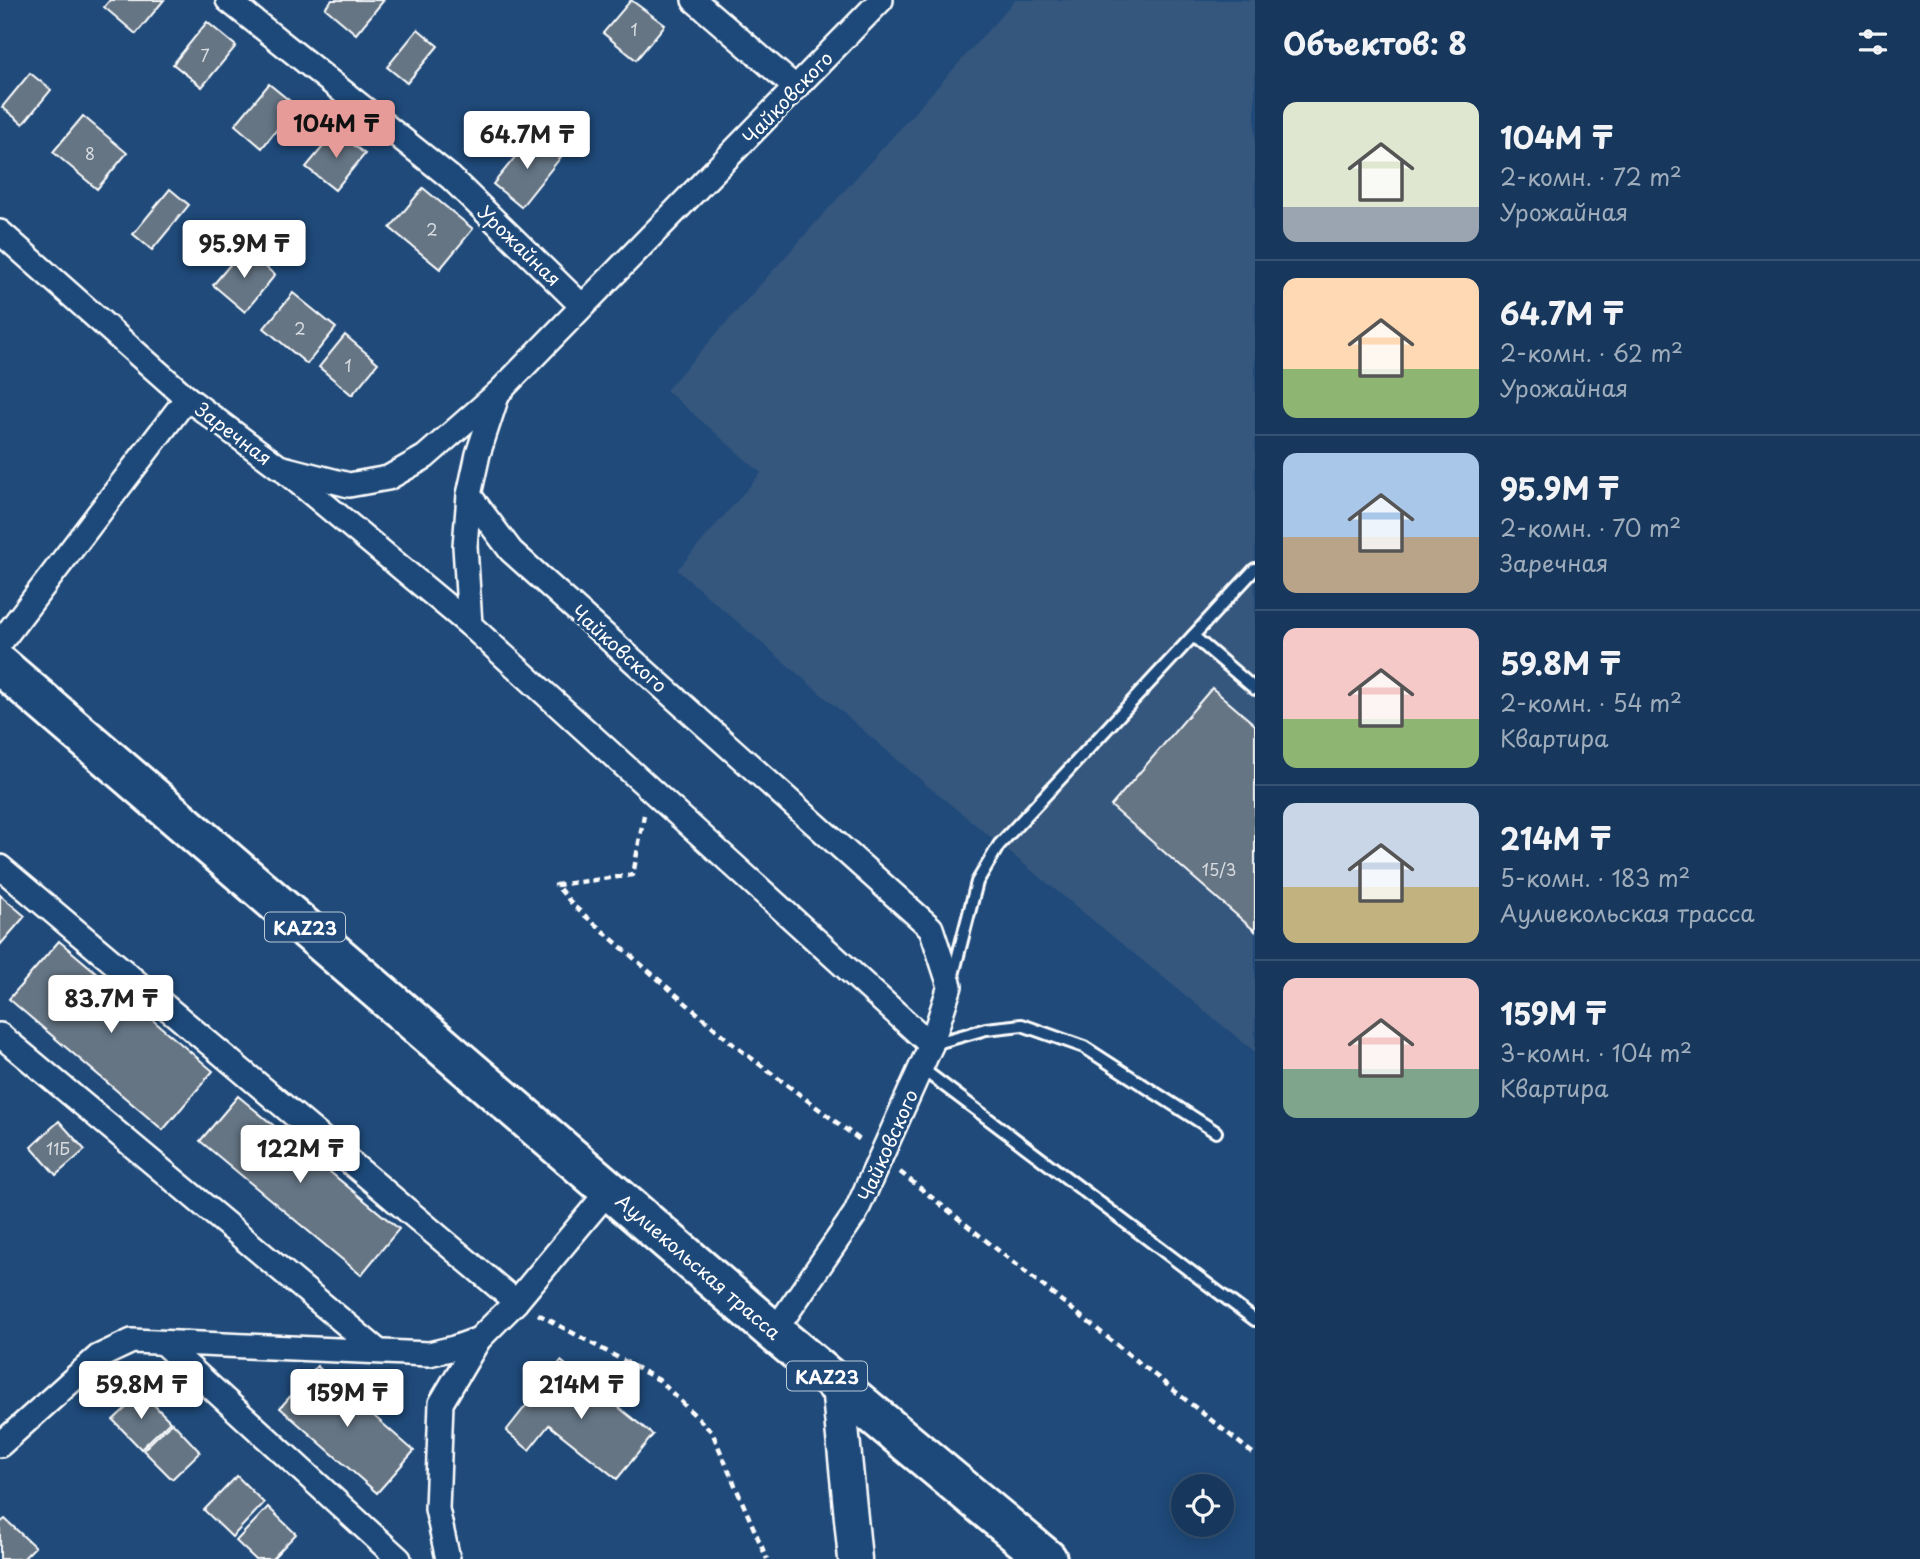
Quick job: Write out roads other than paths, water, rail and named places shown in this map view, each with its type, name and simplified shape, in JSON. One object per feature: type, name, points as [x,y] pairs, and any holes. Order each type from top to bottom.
[{"type":"highway","name":"KAZ23","points":[[0,666],[610,1189]]},
{"type":"highway","name":"Аулиекольская трасса","points":[[610,1189],[774,1332],[1047,1559]]},
{"type":"main road","points":[[838,1385],[855,1559]]},
{"type":"street","name":"Урожайная","points":[[228,0],[451,178],[582,306]]},
{"type":"street","points":[[694,0],[796,88]]},
{"type":"street","name":"Чайковского","points":[[774,1332],[855,1214],[931,1045],[950,986],[931,928],[511,551],[469,495],[478,454],[498,393],[881,0]]},
{"type":"street","name":"Заречная","points":[[0,232],[187,398],[279,467],[349,485],[388,478],[425,457],[498,393]]},
{"type":"street","points":[[0,643],[187,398]]},
{"type":"street","points":[[279,467],[470,625],[931,1045]]},
{"type":"street","points":[[469,495],[465,546],[470,625]]},
{"type":"street","points":[[0,867],[516,1302]]},
{"type":"street","points":[[0,1035],[377,1350]]},
{"type":"street","points":[[448,1559],[437,1509],[441,1402],[478,1339],[516,1302],[610,1189]]},
{"type":"street","points":[[0,1445],[97,1357],[132,1341],[429,1354],[454,1349],[478,1339]]},
{"type":"street","points":[[164,1344],[399,1559]]},
{"type":"lane","points":[[950,986],[977,881],[999,845],[1255,569]]},
{"type":"lane","points":[[1192,636],[1255,689]]},
{"type":"lane","points":[[931,1045],[986,1029],[1022,1025],[1084,1047],[1216,1132]]},
{"type":"lane","points":[[921,1069],[1255,1320]]}]
